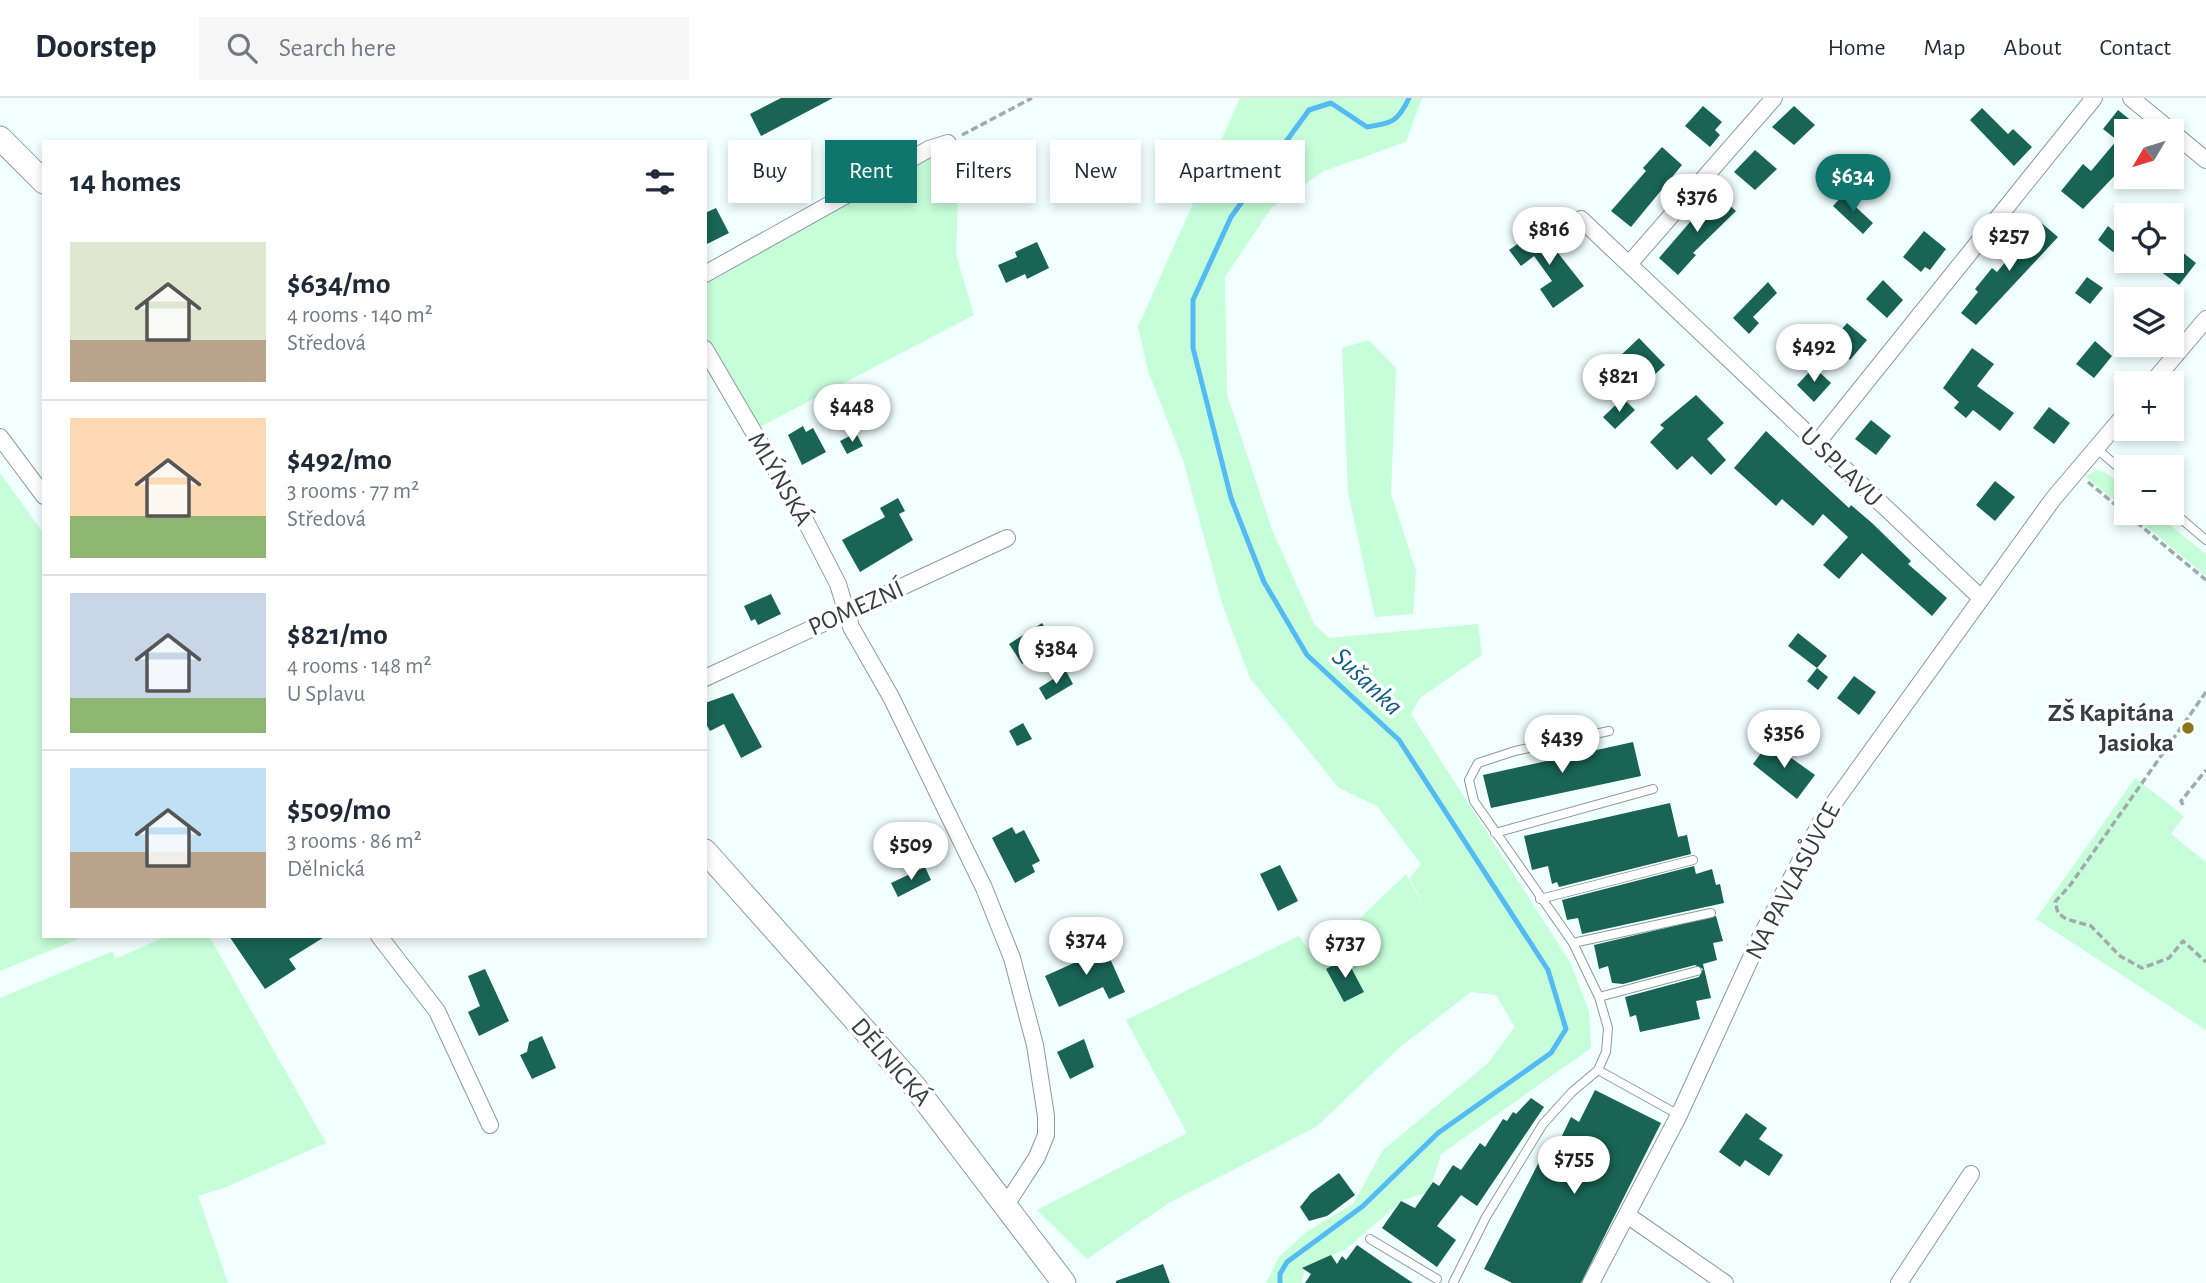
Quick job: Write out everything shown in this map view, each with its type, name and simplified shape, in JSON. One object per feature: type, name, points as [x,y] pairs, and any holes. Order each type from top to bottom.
[{"type":"main road","points":[[0,138],[42,180]]},
{"type":"main road","name":"DĚLNICKÁ","points":[[707,853],[915,1087],[1064,1283]]},
{"type":"street","points":[[1629,264],[1774,98]]},
{"type":"street","points":[[1816,443],[2094,98]]},
{"type":"street","points":[[2130,98],[2155,119]]},
{"type":"street","points":[[2184,142],[2206,160]]},
{"type":"street","points":[[707,273],[931,148]]},
{"type":"street","name":"U SPLAVU","points":[[1581,219],[1981,598]]},
{"type":"street","points":[[2161,371],[2206,319]]},
{"type":"street","name":"MLÝNSKÁ","points":[[707,352],[805,520],[838,584],[846,612],[984,887],[1012,958],[1025,1004],[1044,1100],[1046,1135],[1037,1157],[1006,1205]]},
{"type":"street","name":"NA PAVLASŮVCE","points":[[1591,1283],[1679,1115],[1760,938],[1823,818],[1981,598],[2076,472],[2114,427]]},
{"type":"street","points":[[0,437],[42,493]]},
{"type":"street","name":"POMEZNÍ","points":[[707,677],[1007,538]]},
{"type":"street","points":[[381,938],[437,1011],[490,1125]]},
{"type":"street","points":[[1899,1283],[1971,1174]]},
{"type":"street","points":[[1627,1215],[1725,1283]]},
{"type":"lane","points":[[2096,448],[2114,464]]},
{"type":"lane","points":[[2184,521],[2206,540]]},
{"type":"lane","points":[[1370,1239],[1435,1281],[1452,1283],[1486,1217],[1543,1124],[1598,1070],[1606,1052],[1608,1028],[1600,997],[1573,943],[1474,801],[1469,780],[1478,762],[1515,751],[1609,731]]},
{"type":"lane","points":[[1495,833],[1653,789]]},
{"type":"lane","points":[[1540,899],[1693,860]]},
{"type":"lane","points":[[1573,943],[1712,913]]},
{"type":"lane","points":[[1600,997],[1697,971]]},
{"type":"lane","points":[[1598,1070],[1679,1115]]},
{"type":"path","points":[[954,140],[1032,98]]},
{"type":"path","points":[[2076,472],[2206,580]]},
{"type":"path","points":[[2206,692],[2071,884],[2055,901],[2058,913],[2066,919],[2091,926],[2120,956],[2133,965],[2142,968],[2153,966],[2169,958],[2183,941],[2206,962]]},
{"type":"path","points":[[2183,805],[2181,801],[2206,770]]},
{"type":"green space","points":[[1240,98],[1422,98],[1406,142],[1324,171],[1305,184],[1305,140],[1221,140]]},
{"type":"green space","points":[[923,153],[931,154],[931,203],[958,203],[956,254],[974,315],[752,431],[707,352],[707,273],[833,203],[917,203],[917,156]]},
{"type":"green space","points":[[1193,203],[1278,203],[1272,207],[1225,277],[1227,395],[1272,530],[1314,624],[1329,638],[1478,624],[1482,655],[1420,698],[1411,714],[1570,962],[1589,1011],[1591,1048],[1441,1154],[1429,1192],[1403,1200],[1346,1249],[1305,1267],[1302,1283],[1266,1283],[1279,1257],[1306,1232],[1353,1204],[1383,1150],[1488,1063],[1515,1027],[1496,995],[1471,992],[1400,1047],[1316,1127],[1169,1203],[1087,1259],[1037,1210],[1187,1133],[1126,1020],[1299,936],[1314,956],[1324,953],[1406,874],[1428,913],[1410,878],[1421,864],[1377,806],[1339,788],[1250,678],[1222,603],[1183,460],[1148,371],[1138,327]]},
{"type":"green space","points":[[1369,340],[1396,368],[1391,494],[1416,571],[1413,614],[1375,617],[1348,492],[1342,348]]},
{"type":"green space","points":[[2097,470],[2114,479],[2114,500],[2085,476]]},
{"type":"green space","points":[[0,473],[42,531],[42,938],[81,938],[0,971]]},
{"type":"green space","points":[[2144,525],[2170,525],[2206,554],[2206,576]]},
{"type":"green space","points":[[2135,778],[2184,816],[2171,834],[2206,862],[2206,1030],[2036,919]]},
{"type":"green space","points":[[162,938],[210,938],[326,1143],[226,1187],[198,1196],[228,1283],[0,1283],[0,998],[113,951],[115,959]]},
{"type":"building","points":[[781,98],[833,98],[761,136],[750,114]]},
{"type":"building","points":[[1703,106],[1722,122],[1715,130],[1720,135],[1710,147],[1685,126]]},
{"type":"building","points":[[1794,106],[1815,125],[1794,145],[1772,127]]},
{"type":"building","points":[[1982,108],[2008,134],[2013,129],[2032,147],[2014,166],[1970,120]]},
{"type":"building","points":[[2118,110],[2129,119],[2114,119],[2114,138],[2103,129]]},
{"type":"building","points":[[2114,144],[2114,176],[2083,209],[2061,191],[2083,164],[2091,171]]},
{"type":"building","points":[[1662,147],[1682,165],[1631,227],[1611,211],[1646,171],[1643,168]]},
{"type":"building","points":[[1755,150],[1777,169],[1755,190],[1734,172]]},
{"type":"building","points":[[1715,193],[1736,211],[1693,253],[1696,255],[1678,275],[1659,258]]},
{"type":"building","points":[[1843,195],[1873,223],[1863,234],[1833,206]]},
{"type":"building","points":[[716,208],[729,233],[707,244],[707,212]]},
{"type":"building","points":[[2039,221],[2058,237],[1976,325],[1961,313],[1978,292],[1975,289],[1992,268],[1997,272]]},
{"type":"building","points":[[2108,226],[2114,231],[2114,251],[2113,252],[2098,240]]},
{"type":"building","points":[[1539,229],[1584,286],[1553,308],[1540,289],[1552,281],[1534,256],[1521,266],[1509,250]]},
{"type":"building","points":[[1924,231],[1946,249],[1930,270],[1925,267],[1921,272],[1903,257]]},
{"type":"building","points":[[1037,242],[1049,268],[1027,279],[1025,274],[1006,283],[998,265],[1017,257],[1015,252]]},
{"type":"building","points":[[2184,254],[2196,263],[2179,285],[2162,273],[2184,273]]},
{"type":"building","points":[[2087,277],[2103,288],[2090,304],[2075,293]]},
{"type":"building","points":[[1883,280],[1903,300],[1887,318],[1866,299]]},
{"type":"building","points":[[1768,282],[1777,293],[1753,317],[1759,323],[1749,334],[1733,318]]},
{"type":"building","points":[[1847,323],[1867,340],[1850,360],[1831,342]]},
{"type":"building","points":[[1639,338],[1665,365],[1647,382],[1643,377],[1639,380],[1618,358]]},
{"type":"building","points":[[2095,341],[2112,356],[2094,378],[2076,364]]},
{"type":"building","points":[[1972,348],[1994,364],[1977,386],[2014,413],[2000,431],[1973,410],[1966,418],[1954,408],[1959,402],[1943,388]]},
{"type":"building","points":[[1814,367],[1831,383],[1814,402],[1797,385]]},
{"type":"building","points":[[1696,395],[1724,423],[1707,439],[1726,460],[1711,475],[1692,456],[1677,470],[1650,442],[1664,428],[1660,425]]},
{"type":"building","points":[[1623,398],[1635,410],[1615,429],[1603,417]]},
{"type":"building","points":[[2049,407],[2070,423],[2054,444],[2033,428]]},
{"type":"building","points":[[1871,420],[1891,436],[1876,455],[1855,439]]},
{"type":"building","points":[[803,426],[806,432],[813,428],[826,452],[802,465],[788,435]]},
{"type":"building","points":[[1766,431],[1849,508],[1851,505],[1872,523],[1911,561],[1908,564],[1947,598],[1932,616],[1862,553],[1839,579],[1823,565],[1848,537],[1823,514],[1813,526],[1782,499],[1776,506],[1734,468]]},
{"type":"building","points":[[856,433],[863,446],[847,454],[840,441]]},
{"type":"building","points":[[1995,481],[2015,497],[1995,521],[1976,505]]},
{"type":"building","points":[[898,498],[905,511],[899,514],[913,540],[860,572],[842,540],[885,517],[880,508]]},
{"type":"building","points":[[771,594],[781,614],[758,625],[755,619],[751,621],[744,606]]},
{"type":"building","points":[[1042,623],[1055,644],[1022,664],[1009,644]]},
{"type":"building","points":[[1798,633],[1827,656],[1817,668],[1788,646]]},
{"type":"building","points":[[1817,668],[1828,677],[1818,690],[1807,681]]},
{"type":"building","points":[[1066,671],[1073,684],[1046,700],[1039,688]]},
{"type":"building","points":[[1854,676],[1876,692],[1859,715],[1837,698]]},
{"type":"building","points":[[733,693],[762,747],[741,758],[724,724],[710,731],[707,726],[707,702]]},
{"type":"building","points":[[1023,723],[1032,739],[1017,746],[1009,731]]},
{"type":"building","points":[[1633,742],[1641,776],[1491,808],[1483,775]]},
{"type":"building","points":[[1769,742],[1815,775],[1797,799],[1753,764]]},
{"type":"building","points":[[1670,803],[1678,837],[1687,835],[1691,854],[1559,887],[1557,882],[1552,884],[1548,866],[1532,870],[1524,836]]},
{"type":"building","points":[[1012,827],[1016,834],[1024,830],[1040,861],[1032,865],[1035,872],[1015,883],[992,838]]},
{"type":"building","points":[[1280,865],[1298,901],[1278,911],[1260,874]]},
{"type":"building","points":[[1694,866],[1696,874],[1712,869],[1716,885],[1720,884],[1724,903],[1582,934],[1578,918],[1567,920],[1562,900]]},
{"type":"building","points":[[925,867],[931,880],[898,897],[891,883]]},
{"type":"building","points":[[1716,916],[1723,941],[1713,943],[1717,960],[1703,964],[1711,998],[1696,1001],[1700,1019],[1640,1032],[1636,1015],[1630,1017],[1625,997],[1699,977],[1703,969],[1695,965],[1623,984],[1612,983],[1608,966],[1599,969],[1594,945]]},
{"type":"building","points":[[230,938],[323,938],[289,959],[296,969],[265,989]]},
{"type":"building","points":[[1103,943],[1125,992],[1109,999],[1103,987],[1059,1007],[1045,976],[1085,958],[1082,953]]},
{"type":"building","points":[[1346,958],[1364,992],[1344,1002],[1326,969]]},
{"type":"building","points":[[485,969],[509,1021],[479,1036],[468,1012],[480,1006],[468,976]]},
{"type":"building","points":[[542,1036],[556,1068],[532,1079],[520,1055],[527,1052],[529,1042]]},
{"type":"building","points":[[1084,1039],[1094,1067],[1070,1079],[1057,1052]]},
{"type":"building","points":[[1595,1090],[1661,1123],[1581,1283],[1512,1283],[1484,1269],[1540,1160],[1548,1165],[1571,1117],[1579,1122]]},
{"type":"building","points":[[1531,1098],[1544,1107],[1477,1206],[1461,1195],[1437,1226],[1456,1240],[1437,1267],[1382,1228],[1401,1201],[1415,1208],[1433,1182],[1439,1186],[1453,1165],[1461,1170],[1480,1143],[1485,1147],[1503,1119],[1507,1121],[1513,1112],[1516,1114]]},
{"type":"building","points":[[1746,1113],[1767,1128],[1759,1139],[1783,1155],[1769,1176],[1745,1160],[1740,1167],[1719,1152]]},
{"type":"building","points":[[1339,1173],[1355,1195],[1327,1216],[1309,1221],[1300,1207],[1311,1193]]},
{"type":"building","points":[[1357,1245],[1413,1283],[1305,1283],[1311,1274],[1302,1268],[1331,1255],[1337,1264],[1342,1256],[1346,1260]]},
{"type":"building","points":[[1163,1264],[1170,1283],[1116,1283],[1116,1281]]},
{"type":"waterway","name":"Sušanka","points":[[1280,1283],[1280,1274],[1287,1262],[1363,1206],[1438,1133],[1551,1053],[1566,1029],[1548,970],[1399,740],[1307,655],[1264,582],[1231,498],[1193,348],[1193,300],[1231,217],[1309,110],[1331,103],[1367,127],[1393,120],[1409,98]]},
{"type":"place","name":"ZŠ Kapitána Jasioka","points":[[2188,728]]}]
